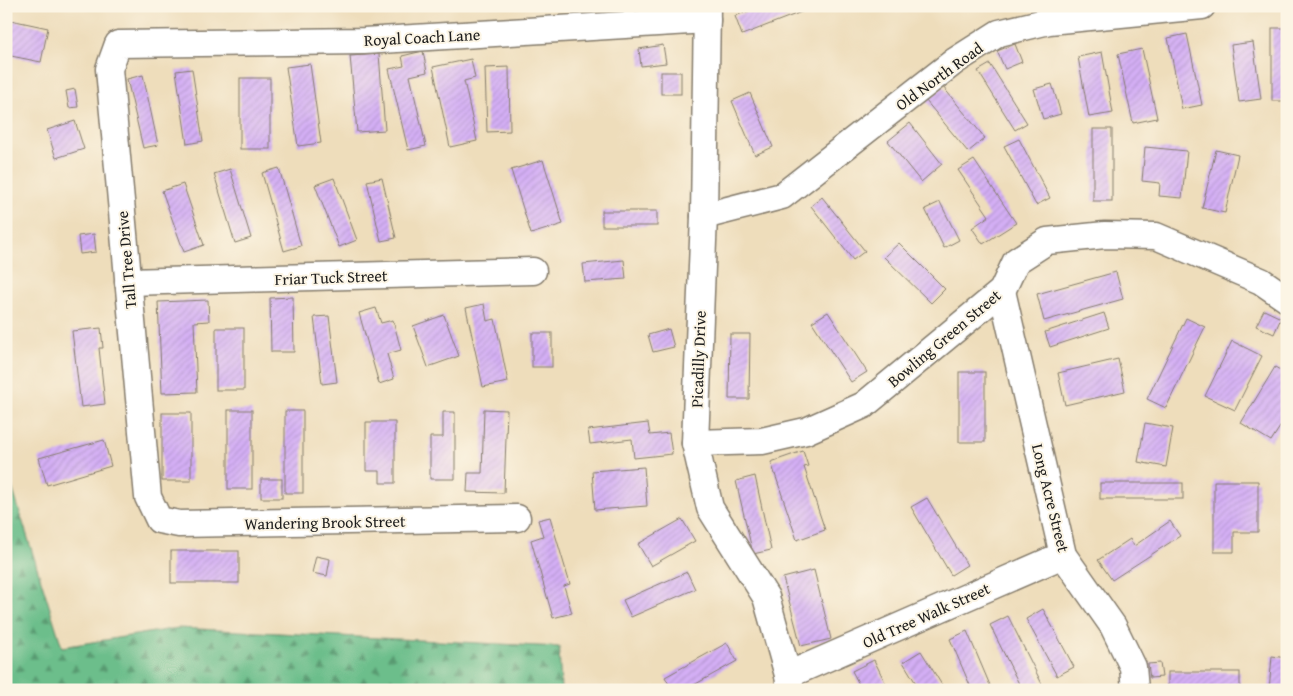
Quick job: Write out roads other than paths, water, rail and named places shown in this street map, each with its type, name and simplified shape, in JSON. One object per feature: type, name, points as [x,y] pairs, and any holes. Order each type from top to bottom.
[{"type":"street","name":"Old North Road","points":[[704,216],[782,196],[955,61],[999,33],[1049,21],[1202,6]]},
{"type":"street","name":"Picadilly Drive","points":[[707,13],[704,216],[695,443],[710,508],[766,597],[789,682]]},
{"type":"street","name":"Royal Coach Lane","points":[[137,42],[364,41],[707,13]]},
{"type":"street","name":"Tall Tree Drive","points":[[137,42],[118,44],[109,69],[148,497]]},
{"type":"street","name":"Bowling Green Street","points":[[695,443],[762,441],[806,431],[864,405],[1002,291],[1016,261],[1047,241],[1105,235],[1156,236],[1261,281],[1287,300]]},
{"type":"street","name":"Friar Tuck Street","points":[[128,282],[534,271]]},
{"type":"street","name":"Long Acre Street","points":[[1002,291],[1063,555],[1113,626],[1133,667],[1134,690]]},
{"type":"street","name":"Wandering Brook Street","points":[[148,497],[159,520],[179,524],[516,518]]},
{"type":"street","name":"Old Tree Walk Street","points":[[789,682],[1063,555]]}]
